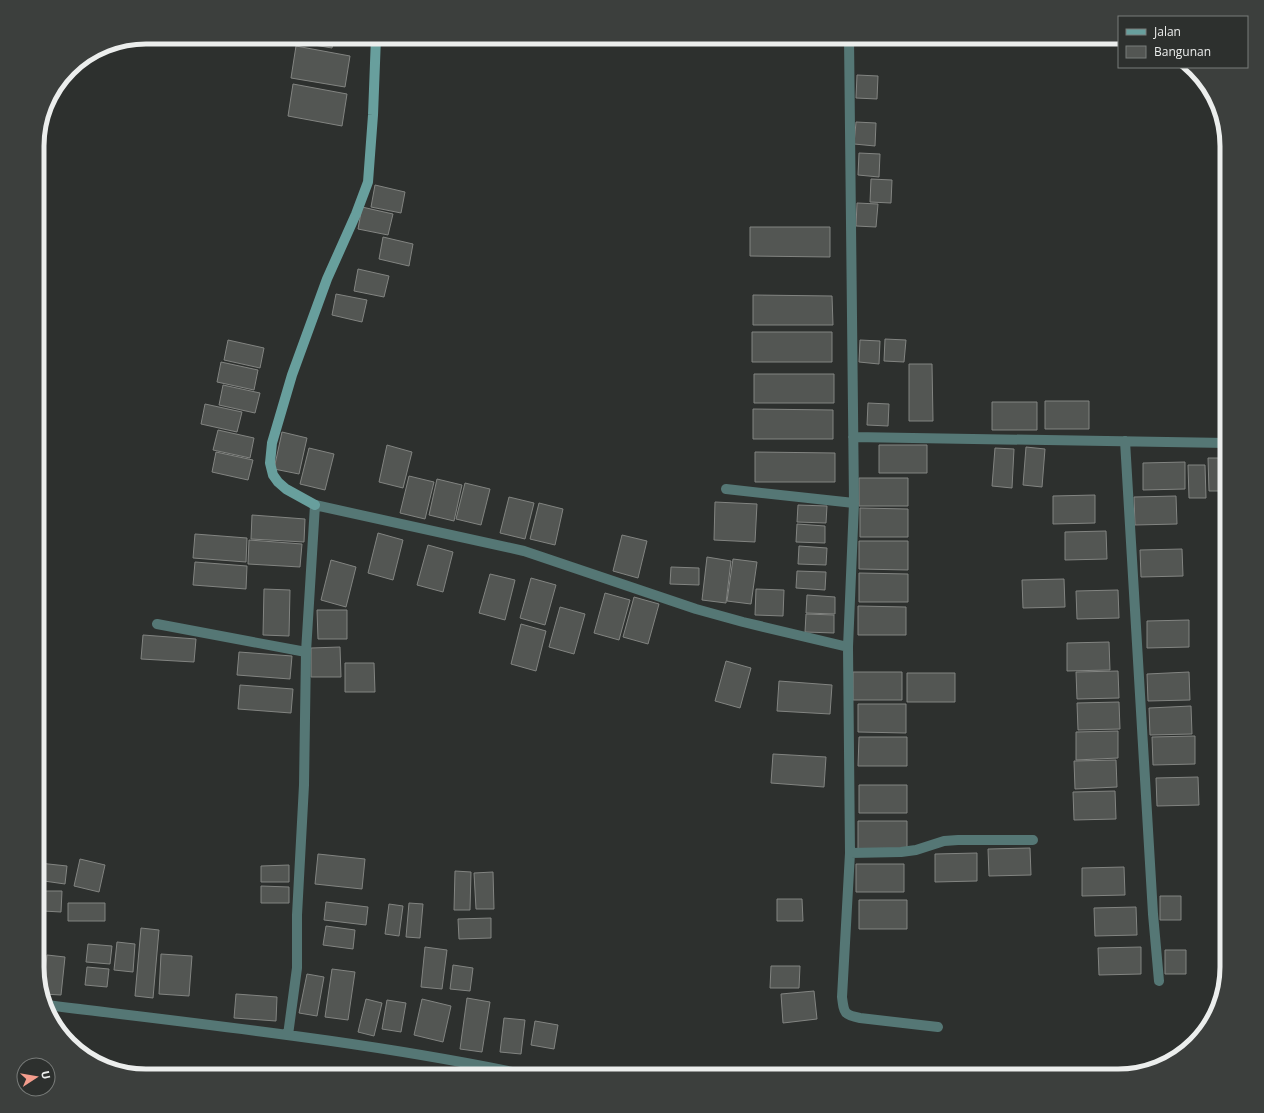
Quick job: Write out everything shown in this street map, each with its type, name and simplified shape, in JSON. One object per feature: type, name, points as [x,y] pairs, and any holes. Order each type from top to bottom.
[{"type":"street","points":[[376,44],[373,115],[368,182],[356,214],[327,280],[292,375],[272,443],[270,462],[273,474],[278,482],[286,489],[316,505],[524,551],[696,609],[743,622],[848,647]]},
{"type":"street","points":[[849,44],[854,503],[848,647],[850,853],[842,997],[843,1009],[849,1016],[938,1027]]},
{"type":"street","points":[[853,436],[1220,443]]},
{"type":"street","points":[[1125,441],[1152,907],[1159,981]]},
{"type":"street","points":[[726,489],[854,503]]},
{"type":"street","points":[[288,1036],[297,968],[297,915],[304,785],[306,652],[316,505]]},
{"type":"street","points":[[157,624],[306,652]]},
{"type":"street","points":[[850,853],[900,852],[916,850],[944,841],[958,840],[1033,840]]},
{"type":"street","points":[[52,1006],[288,1036],[466,1062],[499,1069]]},
{"type":"building","points":[[308,44],[333,44],[332,48]]},
{"type":"building","points":[[296,46],[350,56],[345,87],[291,78]]},
{"type":"building","points":[[857,75],[878,76],[877,99],[856,98]]},
{"type":"building","points":[[293,84],[347,94],[342,126],[288,116]]},
{"type":"building","points":[[856,122],[876,123],[875,146],[854,144]]},
{"type":"building","points":[[859,153],[880,154],[879,177],[858,175]]},
{"type":"building","points":[[871,179],[892,180],[891,203],[870,202]]},
{"type":"building","points":[[375,185],[405,192],[401,213],[371,207]]},
{"type":"building","points":[[857,203],[878,204],[876,227],[856,226]]},
{"type":"building","points":[[362,207],[393,214],[388,235],[358,229]]},
{"type":"building","points":[[750,227],[830,227],[830,257],[750,256]]},
{"type":"building","points":[[383,237],[413,244],[409,266],[379,259]]},
{"type":"building","points":[[358,269],[389,276],[384,297],[354,291]]},
{"type":"building","points":[[336,294],[367,300],[362,322],[332,315]]},
{"type":"building","points":[[753,295],[832,296],[833,325],[753,325]]},
{"type":"building","points":[[752,332],[832,332],[832,362],[752,362]]},
{"type":"building","points":[[885,339],[906,340],[904,362],[884,361]]},
{"type":"building","points":[[228,340],[264,348],[260,368],[224,360]]},
{"type":"building","points":[[860,340],[880,341],[879,364],[859,362]]},
{"type":"building","points":[[221,362],[258,370],[254,390],[217,382]]},
{"type":"building","points":[[909,364],[932,364],[933,421],[909,421]]},
{"type":"building","points":[[754,374],[834,374],[834,403],[754,403]]},
{"type":"building","points":[[223,385],[260,393],[255,413],[219,405]]},
{"type":"building","points":[[1045,401],[1089,401],[1089,429],[1045,429]]},
{"type":"building","points":[[992,402],[1037,402],[1037,430],[992,430]]},
{"type":"building","points":[[868,403],[889,404],[888,426],[867,425]]},
{"type":"building","points":[[205,404],[242,412],[237,432],[201,424]]},
{"type":"building","points":[[753,409],[833,410],[833,439],[753,439]]},
{"type":"building","points":[[218,430],[254,438],[250,458],[213,450]]},
{"type":"building","points":[[282,432],[307,438],[299,474],[274,469]]},
{"type":"building","points":[[387,445],[412,452],[403,488],[379,482]]},
{"type":"building","points":[[879,445],[927,445],[927,473],[879,473]]},
{"type":"building","points":[[1026,447],[1045,449],[1042,487],[1023,485]]},
{"type":"building","points":[[309,448],[334,454],[325,490],[300,484]]},
{"type":"building","points":[[995,448],[1014,449],[1012,488],[992,486]]},
{"type":"building","points":[[216,452],[253,460],[248,480],[212,472]]},
{"type":"building","points":[[755,452],[835,453],[835,482],[755,482]]},
{"type":"building","points":[[1208,458],[1220,458],[1220,491],[1209,491]]},
{"type":"building","points":[[1185,462],[1185,489],[1143,490],[1143,463]]},
{"type":"building","points":[[1188,465],[1205,465],[1206,498],[1189,498]]},
{"type":"building","points":[[409,476],[434,482],[425,519],[400,513]]},
{"type":"building","points":[[859,478],[908,478],[908,506],[859,506]]},
{"type":"building","points":[[437,479],[462,485],[454,521],[429,515]]},
{"type":"building","points":[[465,483],[490,489],[481,525],[456,519]]},
{"type":"building","points":[[1095,495],[1095,523],[1053,524],[1053,496]]},
{"type":"building","points":[[1176,496],[1177,524],[1135,525],[1134,497]]},
{"type":"building","points":[[509,497],[534,503],[525,539],[500,533]]},
{"type":"building","points":[[715,502],[757,504],[755,542],[714,540]]},
{"type":"building","points":[[539,503],[563,509],[555,545],[530,539]]},
{"type":"building","points":[[798,505],[827,506],[826,523],[797,522]]},
{"type":"building","points":[[860,508],[908,509],[908,537],[860,537]]},
{"type":"building","points":[[252,515],[305,519],[304,542],[251,539]]},
{"type":"building","points":[[797,524],[825,526],[825,543],[796,542]]},
{"type":"building","points":[[1106,531],[1107,559],[1065,560],[1065,532]]},
{"type":"building","points":[[378,533],[403,540],[393,580],[368,573]]},
{"type":"building","points":[[195,534],[247,538],[246,562],[193,558]]},
{"type":"building","points":[[622,535],[647,541],[638,578],[613,571]]},
{"type":"building","points":[[249,540],[302,544],[300,567],[248,564]]},
{"type":"building","points":[[859,541],[908,541],[908,570],[859,569]]},
{"type":"building","points":[[428,545],[453,552],[443,592],[417,585]]},
{"type":"building","points":[[799,546],[827,548],[826,565],[798,564]]},
{"type":"building","points":[[1182,549],[1183,576],[1141,577],[1140,550]]},
{"type":"building","points":[[707,557],[731,561],[726,603],[702,600]]},
{"type":"building","points":[[733,559],[757,562],[751,604],[727,601]]},
{"type":"building","points":[[331,560],[356,567],[346,607],[321,600]]},
{"type":"building","points":[[195,562],[247,566],[246,589],[193,585]]},
{"type":"building","points":[[671,567],[699,568],[699,585],[670,584]]},
{"type":"building","points":[[797,571],[826,572],[825,590],[796,588]]},
{"type":"building","points":[[859,573],[908,574],[908,602],[859,602]]},
{"type":"building","points":[[490,574],[515,580],[505,620],[479,613]]},
{"type":"building","points":[[531,578],[556,585],[545,625],[520,618]]},
{"type":"building","points":[[1064,579],[1065,607],[1023,608],[1022,580]]},
{"type":"building","points":[[264,589],[290,590],[289,636],[263,635]]},
{"type":"building","points":[[756,589],[784,590],[783,616],[755,615]]},
{"type":"building","points":[[1118,590],[1119,618],[1077,619],[1076,591]]},
{"type":"building","points":[[605,593],[630,600],[619,640],[594,633]]},
{"type":"building","points":[[807,595],[835,597],[835,614],[806,613]]},
{"type":"building","points":[[634,597],[659,604],[648,644],[623,637]]},
{"type":"building","points":[[858,606],[906,607],[906,635],[858,635]]},
{"type":"building","points":[[560,607],[585,614],[574,654],[549,647]]},
{"type":"building","points":[[317,610],[347,610],[347,639],[318,639]]},
{"type":"building","points":[[806,614],[834,615],[834,633],[805,632]]},
{"type":"building","points":[[1189,620],[1189,647],[1147,648],[1147,621]]},
{"type":"building","points":[[521,624],[546,631],[536,671],[511,664]]},
{"type":"building","points":[[143,635],[196,639],[194,662],[141,659]]},
{"type":"building","points":[[1109,642],[1110,670],[1067,671],[1067,643]]},
{"type":"building","points":[[340,647],[341,677],[311,677],[311,648]]},
{"type":"building","points":[[239,652],[292,656],[290,679],[237,675]]},
{"type":"building","points":[[726,661],[751,668],[740,708],[715,701]]},
{"type":"building","points":[[345,663],[374,663],[375,692],[345,692]]},
{"type":"building","points":[[1118,671],[1119,698],[1077,699],[1076,672]]},
{"type":"building","points":[[853,672],[902,672],[902,700],[853,700]]},
{"type":"building","points":[[1189,672],[1190,700],[1148,701],[1147,674]]},
{"type":"building","points":[[907,673],[955,673],[955,702],[907,702]]},
{"type":"building","points":[[779,681],[832,685],[830,714],[777,711]]},
{"type":"building","points":[[240,685],[293,689],[291,713],[238,709]]},
{"type":"building","points":[[1119,702],[1120,729],[1078,730],[1077,703]]},
{"type":"building","points":[[858,704],[906,704],[906,733],[858,732]]},
{"type":"building","points":[[1191,706],[1192,734],[1150,735],[1149,708]]},
{"type":"building","points":[[1118,731],[1118,758],[1076,760],[1076,732]]},
{"type":"building","points":[[1195,736],[1195,764],[1153,765],[1152,737]]},
{"type":"building","points":[[859,737],[907,737],[907,766],[858,766]]},
{"type":"building","points":[[773,754],[826,757],[824,787],[771,783]]},
{"type":"building","points":[[1116,760],[1117,787],[1075,789],[1074,761]]},
{"type":"building","points":[[1198,777],[1199,805],[1157,806],[1156,778]]},
{"type":"building","points":[[859,785],[907,785],[907,813],[859,813]]},
{"type":"building","points":[[1115,791],[1116,819],[1074,820],[1073,792]]},
{"type":"building","points":[[858,821],[907,821],[907,849],[858,849]]},
{"type":"building","points":[[1030,848],[1031,875],[989,876],[988,849]]},
{"type":"building","points":[[977,853],[977,881],[935,882],[935,854]]},
{"type":"building","points":[[318,854],[365,859],[362,889],[315,884]]},
{"type":"building","points":[[80,859],[105,865],[99,892],[74,886]]},
{"type":"building","points":[[44,864],[67,866],[65,884],[44,881]]},
{"type":"building","points":[[856,864],[904,864],[904,892],[856,892]]},
{"type":"building","points":[[289,865],[289,882],[261,882],[261,866]]},
{"type":"building","points":[[1124,867],[1125,895],[1082,896],[1082,868]]},
{"type":"building","points":[[455,871],[471,872],[470,910],[454,910]]},
{"type":"building","points":[[493,872],[494,909],[476,909],[474,873]]},
{"type":"building","points":[[261,886],[289,887],[289,903],[261,903]]},
{"type":"building","points":[[44,891],[62,891],[61,912],[44,911]]},
{"type":"building","points":[[1160,896],[1181,896],[1181,920],[1160,920]]},
{"type":"building","points":[[777,899],[802,899],[803,921],[777,921]]},
{"type":"building","points":[[859,900],[907,900],[907,929],[859,929]]},
{"type":"building","points":[[326,902],[368,907],[366,925],[324,920]]},
{"type":"building","points":[[68,903],[105,903],[105,921],[68,921]]},
{"type":"building","points":[[409,903],[423,904],[420,938],[406,937]]},
{"type":"building","points":[[389,904],[403,906],[399,936],[385,934]]},
{"type":"building","points":[[1136,907],[1137,935],[1095,936],[1094,908]]},
{"type":"building","points":[[491,918],[491,938],[459,939],[458,919]]},
{"type":"building","points":[[326,926],[355,930],[353,949],[323,945]]},
{"type":"building","points":[[141,928],[159,930],[153,998],[135,996]]},
{"type":"building","points":[[117,942],[135,944],[133,972],[114,970]]},
{"type":"building","points":[[88,944],[112,946],[110,964],[86,962]]},
{"type":"building","points":[[425,947],[447,950],[442,989],[421,987]]},
{"type":"building","points":[[1141,947],[1141,974],[1099,975],[1098,948]]},
{"type":"building","points":[[1165,950],[1186,950],[1186,974],[1165,974]]},
{"type":"building","points":[[161,954],[192,956],[189,996],[159,994]]},
{"type":"building","points":[[47,955],[65,957],[61,995],[47,994],[45,978]]},
{"type":"building","points":[[453,965],[473,968],[470,991],[450,989]]},
{"type":"building","points":[[771,966],[800,966],[799,988],[770,988]]},
{"type":"building","points":[[87,967],[109,969],[107,987],[85,985]]},
{"type":"building","points":[[332,969],[355,972],[348,1020],[325,1017]]},
{"type":"building","points":[[307,974],[324,977],[317,1016],[299,1013]]},
{"type":"building","points":[[814,991],[817,1019],[783,1023],[781,994]]},
{"type":"building","points":[[236,994],[277,997],[276,1021],[234,1018]]},
{"type":"building","points":[[467,998],[490,1002],[482,1052],[460,1049]]},
{"type":"building","points":[[366,999],[382,1003],[374,1036],[358,1032]]},
{"type":"building","points":[[422,999],[451,1006],[443,1042],[414,1035]]},
{"type":"building","points":[[387,1000],[406,1003],[401,1032],[382,1029]]},
{"type":"building","points":[[504,1018],[525,1020],[521,1054],[500,1052]]},
{"type":"building","points":[[535,1021],[558,1025],[554,1049],[531,1045]]}]
